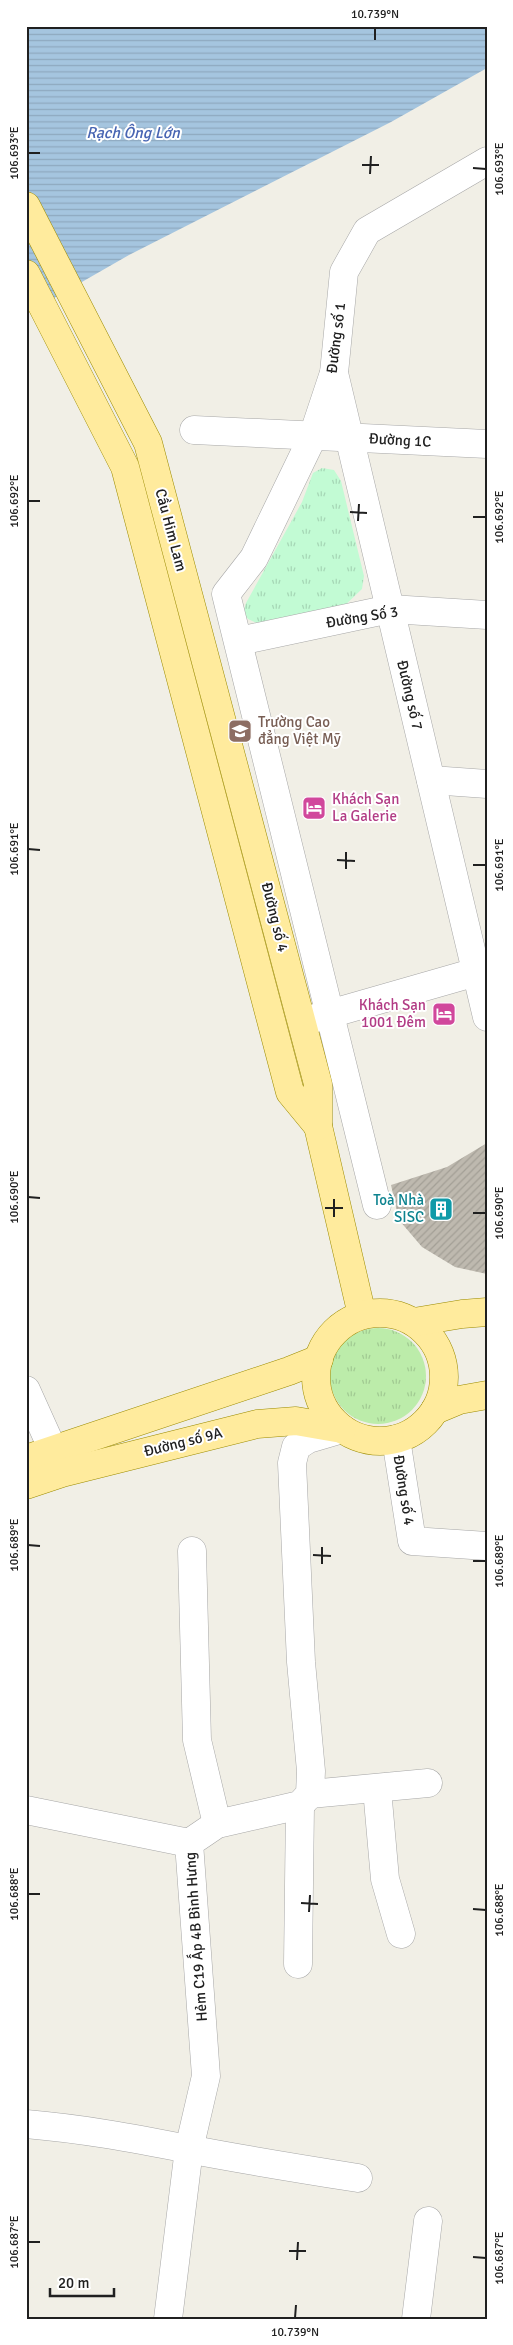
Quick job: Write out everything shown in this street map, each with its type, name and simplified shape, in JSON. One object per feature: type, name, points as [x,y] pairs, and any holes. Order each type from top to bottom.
[{"type":"main road","name":"Cầu Him Lam","points":[[26,206],[148,443],[263,876]]},
{"type":"main road","name":"Cầu Him Lam","points":[[26,274],[125,467],[234,885]]},
{"type":"main road","name":"Đường số 4","points":[[263,876],[318,1084],[318,1126],[362,1315]]},
{"type":"main road","name":"Đường số 4","points":[[234,885],[290,1092],[318,1126]]},
{"type":"main road","points":[[383,1312],[404,1317],[414,1322],[429,1335],[440,1352],[444,1372],[442,1392],[435,1410],[419,1427],[396,1439],[378,1441],[359,1438],[342,1429],[328,1415],[319,1397],[316,1378],[319,1359],[327,1341],[342,1325],[362,1315],[383,1312]]},
{"type":"main road","points":[[414,1322],[487,1312]]},
{"type":"main road","name":"Đường số 9A","points":[[26,1459],[319,1359]]},
{"type":"main road","points":[[435,1410],[459,1400],[487,1395]]},
{"type":"main road","name":"Đường số 9A","points":[[26,1485],[62,1473],[257,1424],[296,1421],[342,1429]]},
{"type":"street","name":"Đường số 1","points":[[239,641],[226,594],[254,558],[313,436],[334,373],[344,272],[367,231],[487,161]]},
{"type":"street","name":"Đường số 7","points":[[334,373],[431,780],[481,972],[487,1017]]},
{"type":"street","name":"Đường 1C","points":[[194,430],[487,444]]},
{"type":"street","name":"Đường Số 3","points":[[239,641],[390,609],[487,615]]},
{"type":"street","name":"Đường số 4","points":[[239,641],[292,866],[263,876]]},
{"type":"street","points":[[239,641],[377,1205]]},
{"type":"street","points":[[431,780],[487,784]]},
{"type":"street","points":[[302,1022],[481,972]]},
{"type":"street","points":[[26,1390],[53,1450]]},
{"type":"street","points":[[298,1964],[305,1800],[310,1770],[301,1662],[292,1463],[296,1447],[308,1439],[342,1429]]},
{"type":"street","name":"Đường số 4","points":[[396,1439],[412,1542],[487,1546]]},
{"type":"street","points":[[192,1551],[197,1740],[217,1824]]},
{"type":"street","name":"Hẻm C19 Ấp 4B Bình Hưng","points":[[168,2319],[188,2149],[206,2076],[189,1843],[217,1824],[305,1800],[428,1783]]},
{"type":"street","points":[[378,1789],[385,1879],[401,1934]]},
{"type":"street","points":[[26,1810],[189,1843]]},
{"type":"street","points":[[26,2124],[88,2130],[358,2178]]},
{"type":"street","points":[[416,2319],[428,2221]]},
{"type":"green space","points":[[322,468],[334,470],[341,481],[364,576],[362,589],[340,610],[259,624],[248,619],[243,613],[246,603],[302,502],[313,473]]},
{"type":"green space","points":[[378,1328],[396,1332],[412,1342],[422,1358],[426,1376],[422,1394],[412,1410],[396,1420],[378,1424],[360,1420],[344,1410],[334,1394],[330,1376],[334,1358],[344,1342],[360,1332]]},
{"type":"water","name":"Rạch Ông Lớn","points":[[26,26],[487,26],[487,68],[391,122],[129,255],[26,314]]},
{"type":"building","name":"Toà Nhà SISC","points":[[487,1143],[487,1274],[455,1267],[422,1247],[399,1220],[391,1185],[447,1167]]},
{"type":"place","name":"Trường Cao đẳng Việt Mỹ","points":[[240,731]]},
{"type":"place","name":"Khách Sạn La Galerie","points":[[314,808]]},
{"type":"place","name":"Khách Sạn 1001 Đêm","points":[[444,1014]]},
{"type":"place","name":"Toà Nhà SISC","points":[[441,1209]]}]
